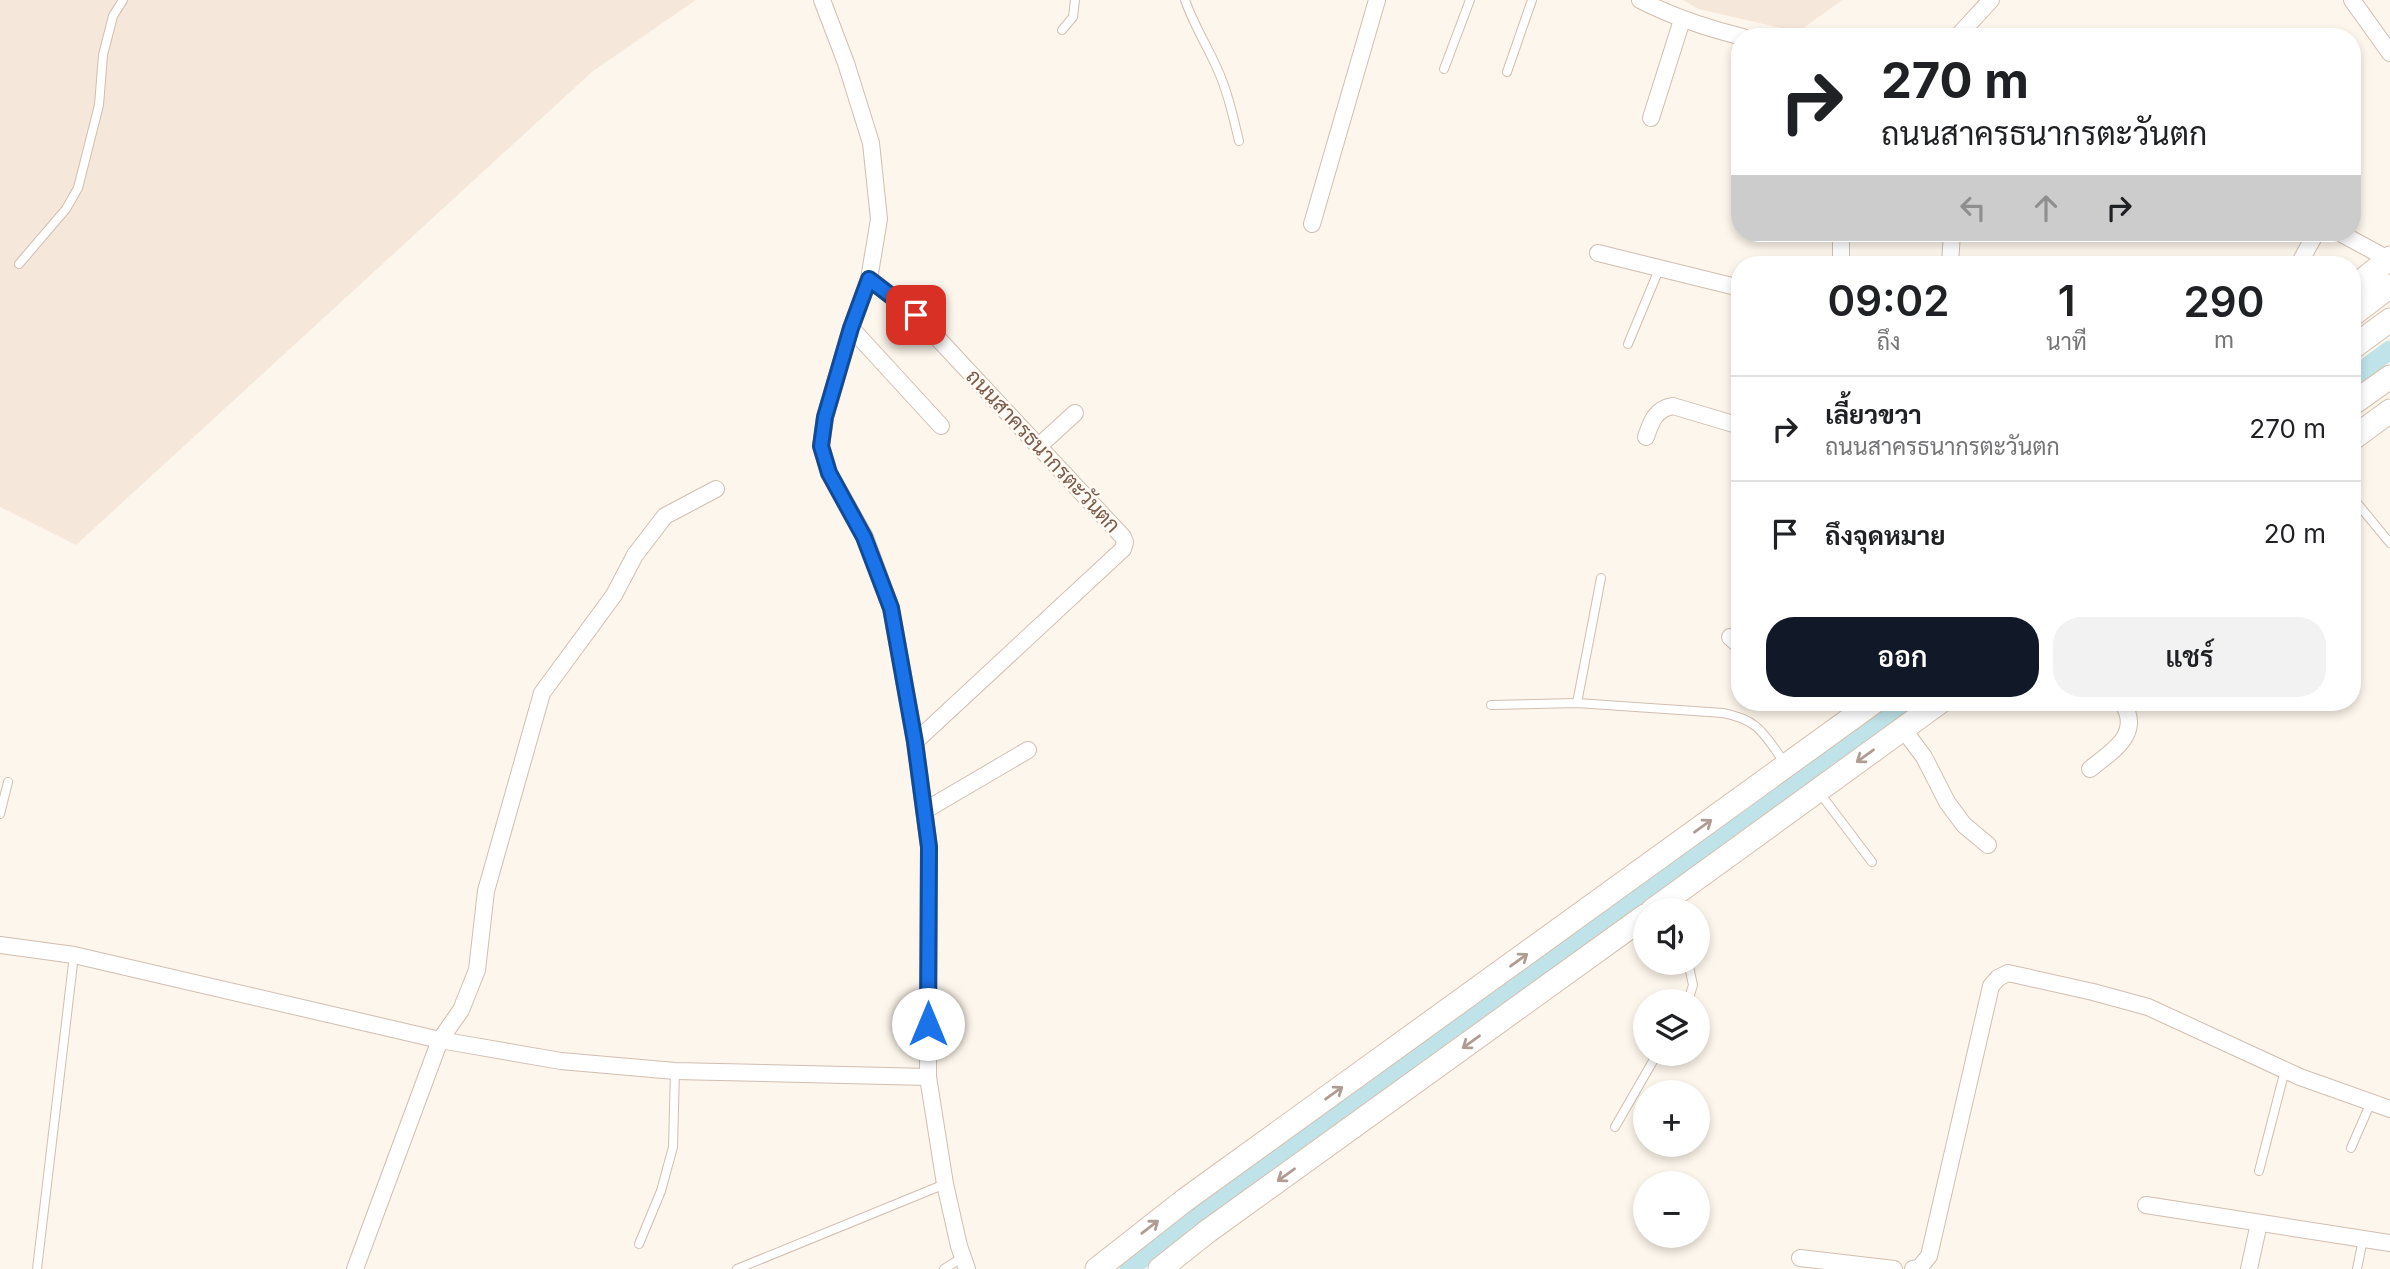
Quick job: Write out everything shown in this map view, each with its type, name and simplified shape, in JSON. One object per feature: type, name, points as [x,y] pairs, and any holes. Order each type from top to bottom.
[{"type":"street","points":[[822,0],[846,63],[871,143],[879,219],[869,279],[851,328],[825,417],[821,446],[829,473],[864,537],[891,608],[915,742],[929,847],[928,1077],[945,1184],[965,1263]]},
{"type":"street","points":[[1312,224],[1377,0]]},
{"type":"street","points":[[1640,0],[1676,18],[1731,34]]},
{"type":"street","points":[[1651,118],[1679,0]]},
{"type":"street","points":[[1965,28],[1990,0]]},
{"type":"street","points":[[2352,0],[2390,53]]},
{"type":"street","points":[[2357,242],[2390,259],[2361,282]]},
{"type":"street","points":[[1598,253],[1731,286]]},
{"type":"street","name":"ถนนสาครธนากรตะวันตก","points":[[869,279],[916,315],[1125,542],[1123,549],[915,742]]},
{"type":"street","points":[[2361,308],[2390,286]]},
{"type":"street","points":[[2361,341],[2390,320]]},
{"type":"street","points":[[851,328],[941,426]]},
{"type":"street","points":[[2361,398],[2390,377]]},
{"type":"street","points":[[1646,437],[1652,419],[1666,407],[1673,406],[1731,423]]},
{"type":"street","points":[[2361,432],[2390,411]]},
{"type":"street","points":[[1039,446],[1075,413]]},
{"type":"street","points":[[355,1269],[440,1040],[461,1010],[477,970],[486,891],[542,693],[614,595],[635,555],[665,516],[716,489]]},
{"type":"street","points":[[1097,1269],[1185,1200],[1862,711]]},
{"type":"street","points":[[1671,898],[1928,711]]},
{"type":"street","points":[[2090,769],[2123,741],[2129,727],[2126,711]]},
{"type":"street","points":[[1903,729],[1924,757],[1947,802],[1964,825],[1988,845]]},
{"type":"street","points":[[925,811],[1028,750]]},
{"type":"street","points":[[1160,1269],[1208,1231],[1633,926]]},
{"type":"street","points":[[0,945],[74,956],[440,1040],[561,1061],[674,1071],[928,1077]]},
{"type":"street","points":[[1913,1269],[1919,1268],[1929,1255],[1991,986],[1998,978],[2008,973],[2148,1007],[2285,1070],[2390,1108]]},
{"type":"street","points":[[2146,1205],[2390,1243]]},
{"type":"street","points":[[2249,1269],[2259,1223]]},
{"type":"street","points":[[1800,1258],[1894,1269]]},
{"type":"lane","points":[[19,264],[66,209],[78,188],[99,106],[103,55],[113,16],[123,0]]},
{"type":"lane","points":[[1062,30],[1073,17],[1075,0]]},
{"type":"lane","points":[[1185,0],[1217,68],[1231,106],[1239,141]]},
{"type":"lane","points":[[1444,69],[1470,0]]},
{"type":"lane","points":[[1507,72],[1532,0]]},
{"type":"lane","points":[[1628,344],[1660,267]]},
{"type":"lane","points":[[2361,508],[2390,543]]},
{"type":"lane","points":[[1577,703],[1601,578]]},
{"type":"lane","points":[[1491,705],[1577,703],[1723,713],[1743,717],[1757,726],[1787,765]]},
{"type":"lane","points":[[0,814],[8,782]]},
{"type":"lane","points":[[1817,791],[1872,862]]},
{"type":"lane","points":[[37,1269],[74,956]]},
{"type":"lane","points":[[1615,1127],[1650,1066]]},
{"type":"lane","points":[[2259,1171],[2285,1070]]},
{"type":"lane","points":[[639,1244],[661,1191],[673,1147],[674,1071]]},
{"type":"lane","points":[[2351,1149],[2371,1102]]},
{"type":"lane","points":[[737,1269],[945,1184]]},
{"type":"lane","points":[[2357,1269],[2363,1239]]},
{"type":"lane","points":[[944,1269],[965,1263]]},
{"type":"shaded area","points":[[0,0],[696,0],[593,71],[76,545],[0,507]]},
{"type":"shaded area","points":[[1683,0],[1842,0],[1804,28],[1781,28],[1698,9]]},
{"type":"waterway","points":[[2361,371],[2390,350]]},
{"type":"waterway","points":[[1129,1269],[1197,1215],[1895,711]]},
{"type":"route","points":[[916,315],[869,279],[851,328],[825,417],[821,446],[829,473],[864,537],[891,608],[915,742],[929,847],[928,1024]]}]
